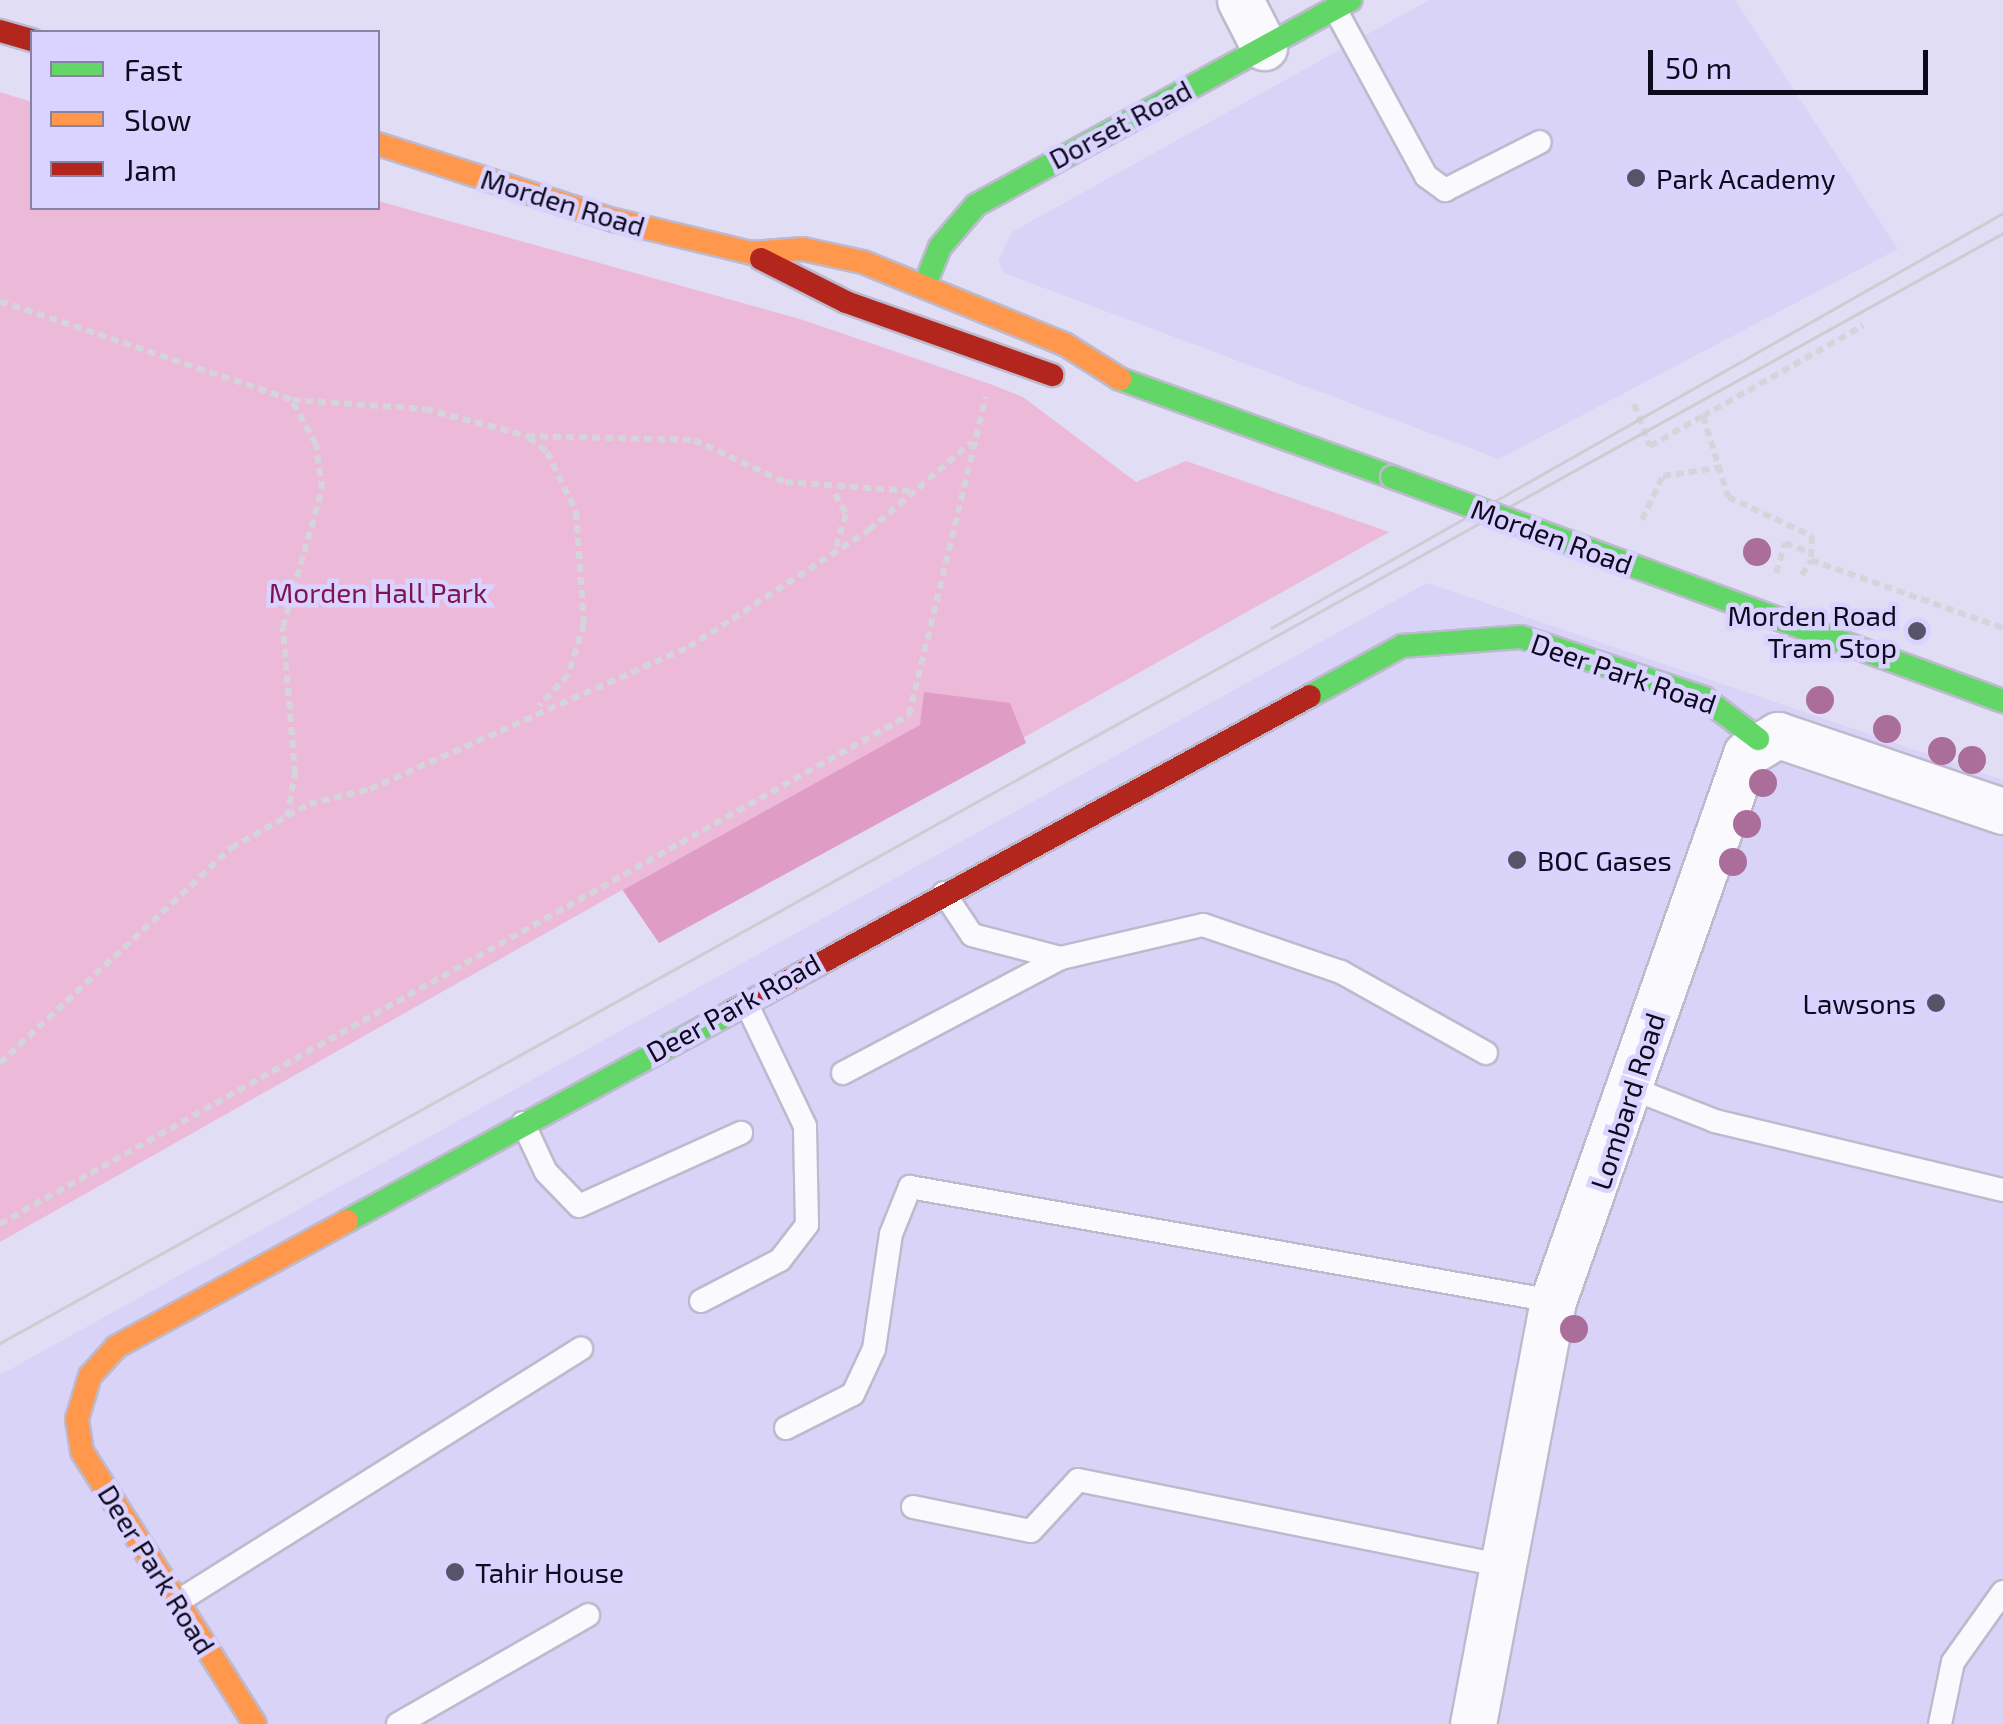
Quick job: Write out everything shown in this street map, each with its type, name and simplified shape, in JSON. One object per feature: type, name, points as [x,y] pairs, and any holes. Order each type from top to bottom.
[{"type":"main road","name":"Dorset Road","points":[[924,287],[940,247],[976,205],[1343,4]]},
{"type":"main road","points":[[0,30],[30,39]]},
{"type":"main road","name":"Morden Road","points":[[380,145],[751,253],[792,279],[1052,374],[1100,372]]},
{"type":"main road","name":"Morden Road","points":[[751,253],[803,250],[924,287],[1066,345],[1100,372],[2003,701]]},
{"type":"main road","name":"Deer Park Road","points":[[255,1724],[82,1452],[77,1419],[90,1376],[116,1347],[942,890],[1402,646],[1521,636],[1704,698],[1758,740]]},
{"type":"street","points":[[1240,0],[1264,47]]},
{"type":"street","points":[[1758,740],[1778,735],[2003,810]]},
{"type":"street","name":"Lombard Road","points":[[1473,1724],[1553,1300],[1758,740]]},
{"type":"lane","points":[[1343,4],[1426,176],[1445,190],[1540,142]]},
{"type":"lane","points":[[942,890],[972,935],[1061,958]]},
{"type":"lane","points":[[843,1073],[1061,958],[1203,925],[1340,972],[1486,1054]]},
{"type":"lane","points":[[701,1301],[780,1260],[806,1225],[805,1126],[745,1000]]},
{"type":"lane","points":[[1628,1087],[1715,1121],[2003,1190]]},
{"type":"lane","points":[[523,1124],[546,1172],[579,1206],[741,1133]]},
{"type":"lane","points":[[786,1428],[853,1394],[874,1350],[891,1234],[910,1188],[1553,1300]]},
{"type":"lane","points":[[177,1602],[581,1349]]},
{"type":"lane","points":[[913,1508],[1031,1532],[1078,1480],[1503,1566]]},
{"type":"lane","points":[[1940,1724],[1953,1662],[2003,1592]]},
{"type":"lane","points":[[398,1724],[588,1615]]},
{"type":"path","points":[[0,301],[292,400],[426,409],[528,436],[694,440],[785,482],[829,491],[912,491]]},
{"type":"path","points":[[1634,404],[1650,446],[1864,326]]},
{"type":"path","points":[[0,1224],[909,715],[999,356]]},
{"type":"path","points":[[287,817],[295,774],[284,627],[322,489],[316,444],[292,400]]},
{"type":"path","points":[[1703,416],[1735,506],[1812,536],[1806,552]]},
{"type":"path","points":[[528,436],[547,452],[576,512],[584,624],[568,676],[538,707]]},
{"type":"path","points":[[0,1063],[231,848],[287,817],[425,766],[538,707],[689,648],[833,554],[976,437]]},
{"type":"path","points":[[1642,517],[1663,476],[1722,467]]},
{"type":"path","points":[[829,491],[846,514],[833,554]]},
{"type":"path","points":[[1776,574],[1786,543],[1806,552],[1810,560],[2003,628]]},
{"type":"path","points":[[1802,574],[1810,560]]},
{"type":"shaded area","points":[[1429,0],[1735,0],[1898,249],[1499,459],[1004,273],[998,261],[1012,232]]},
{"type":"shaded area","points":[[1427,583],[2003,780],[2003,1724],[0,1724],[0,1375]]},
{"type":"shaded area","points":[[924,692],[1010,703],[1026,743],[659,943],[623,890],[920,725]]},
{"type":"green space","name":"Morden Hall Park","points":[[0,92],[30,101],[30,210],[380,210],[380,202],[803,320],[990,384],[1023,397],[1136,482],[1186,461],[1389,532],[659,943],[622,890],[0,1242]]},
{"type":"tram line","points":[[1271,628],[2003,213]]},
{"type":"tram line","points":[[0,1343],[2003,233]]},
{"type":"traffic: fast","points":[[924,287],[940,247],[976,205],[1351,0]]},
{"type":"traffic: fast","points":[[1120,379],[1392,477]]},
{"type":"traffic: fast","points":[[1392,477],[1571,543]]},
{"type":"traffic: fast","points":[[1571,543],[2003,701]]},
{"type":"traffic: fast","points":[[1310,696],[1402,646],[1521,637],[1704,698],[1758,739]]},
{"type":"traffic: fast","points":[[347,1221],[733,1011]]},
{"type":"traffic: slow","points":[[380,145],[614,220],[751,253],[803,249],[863,262],[1066,345],[1120,379]]},
{"type":"traffic: slow","points":[[255,1724],[82,1451],[77,1419],[90,1376],[116,1347],[347,1221]]},
{"type":"traffic: jam","points":[[0,31],[30,39]]},
{"type":"traffic: jam","points":[[761,259],[846,302],[1052,375]]},
{"type":"traffic: jam","points":[[733,1011],[1310,696]]},
{"type":"place","name":"Park Academy","points":[[1636,178]]},
{"type":"place","name":"Morden Road Tram Stop","points":[[1917,631]]},
{"type":"place","name":"BOC Gases","points":[[1517,860]]},
{"type":"place","name":"Lawsons","points":[[1936,1003]]},
{"type":"place","name":"Tahir House","points":[[455,1572]]}]
